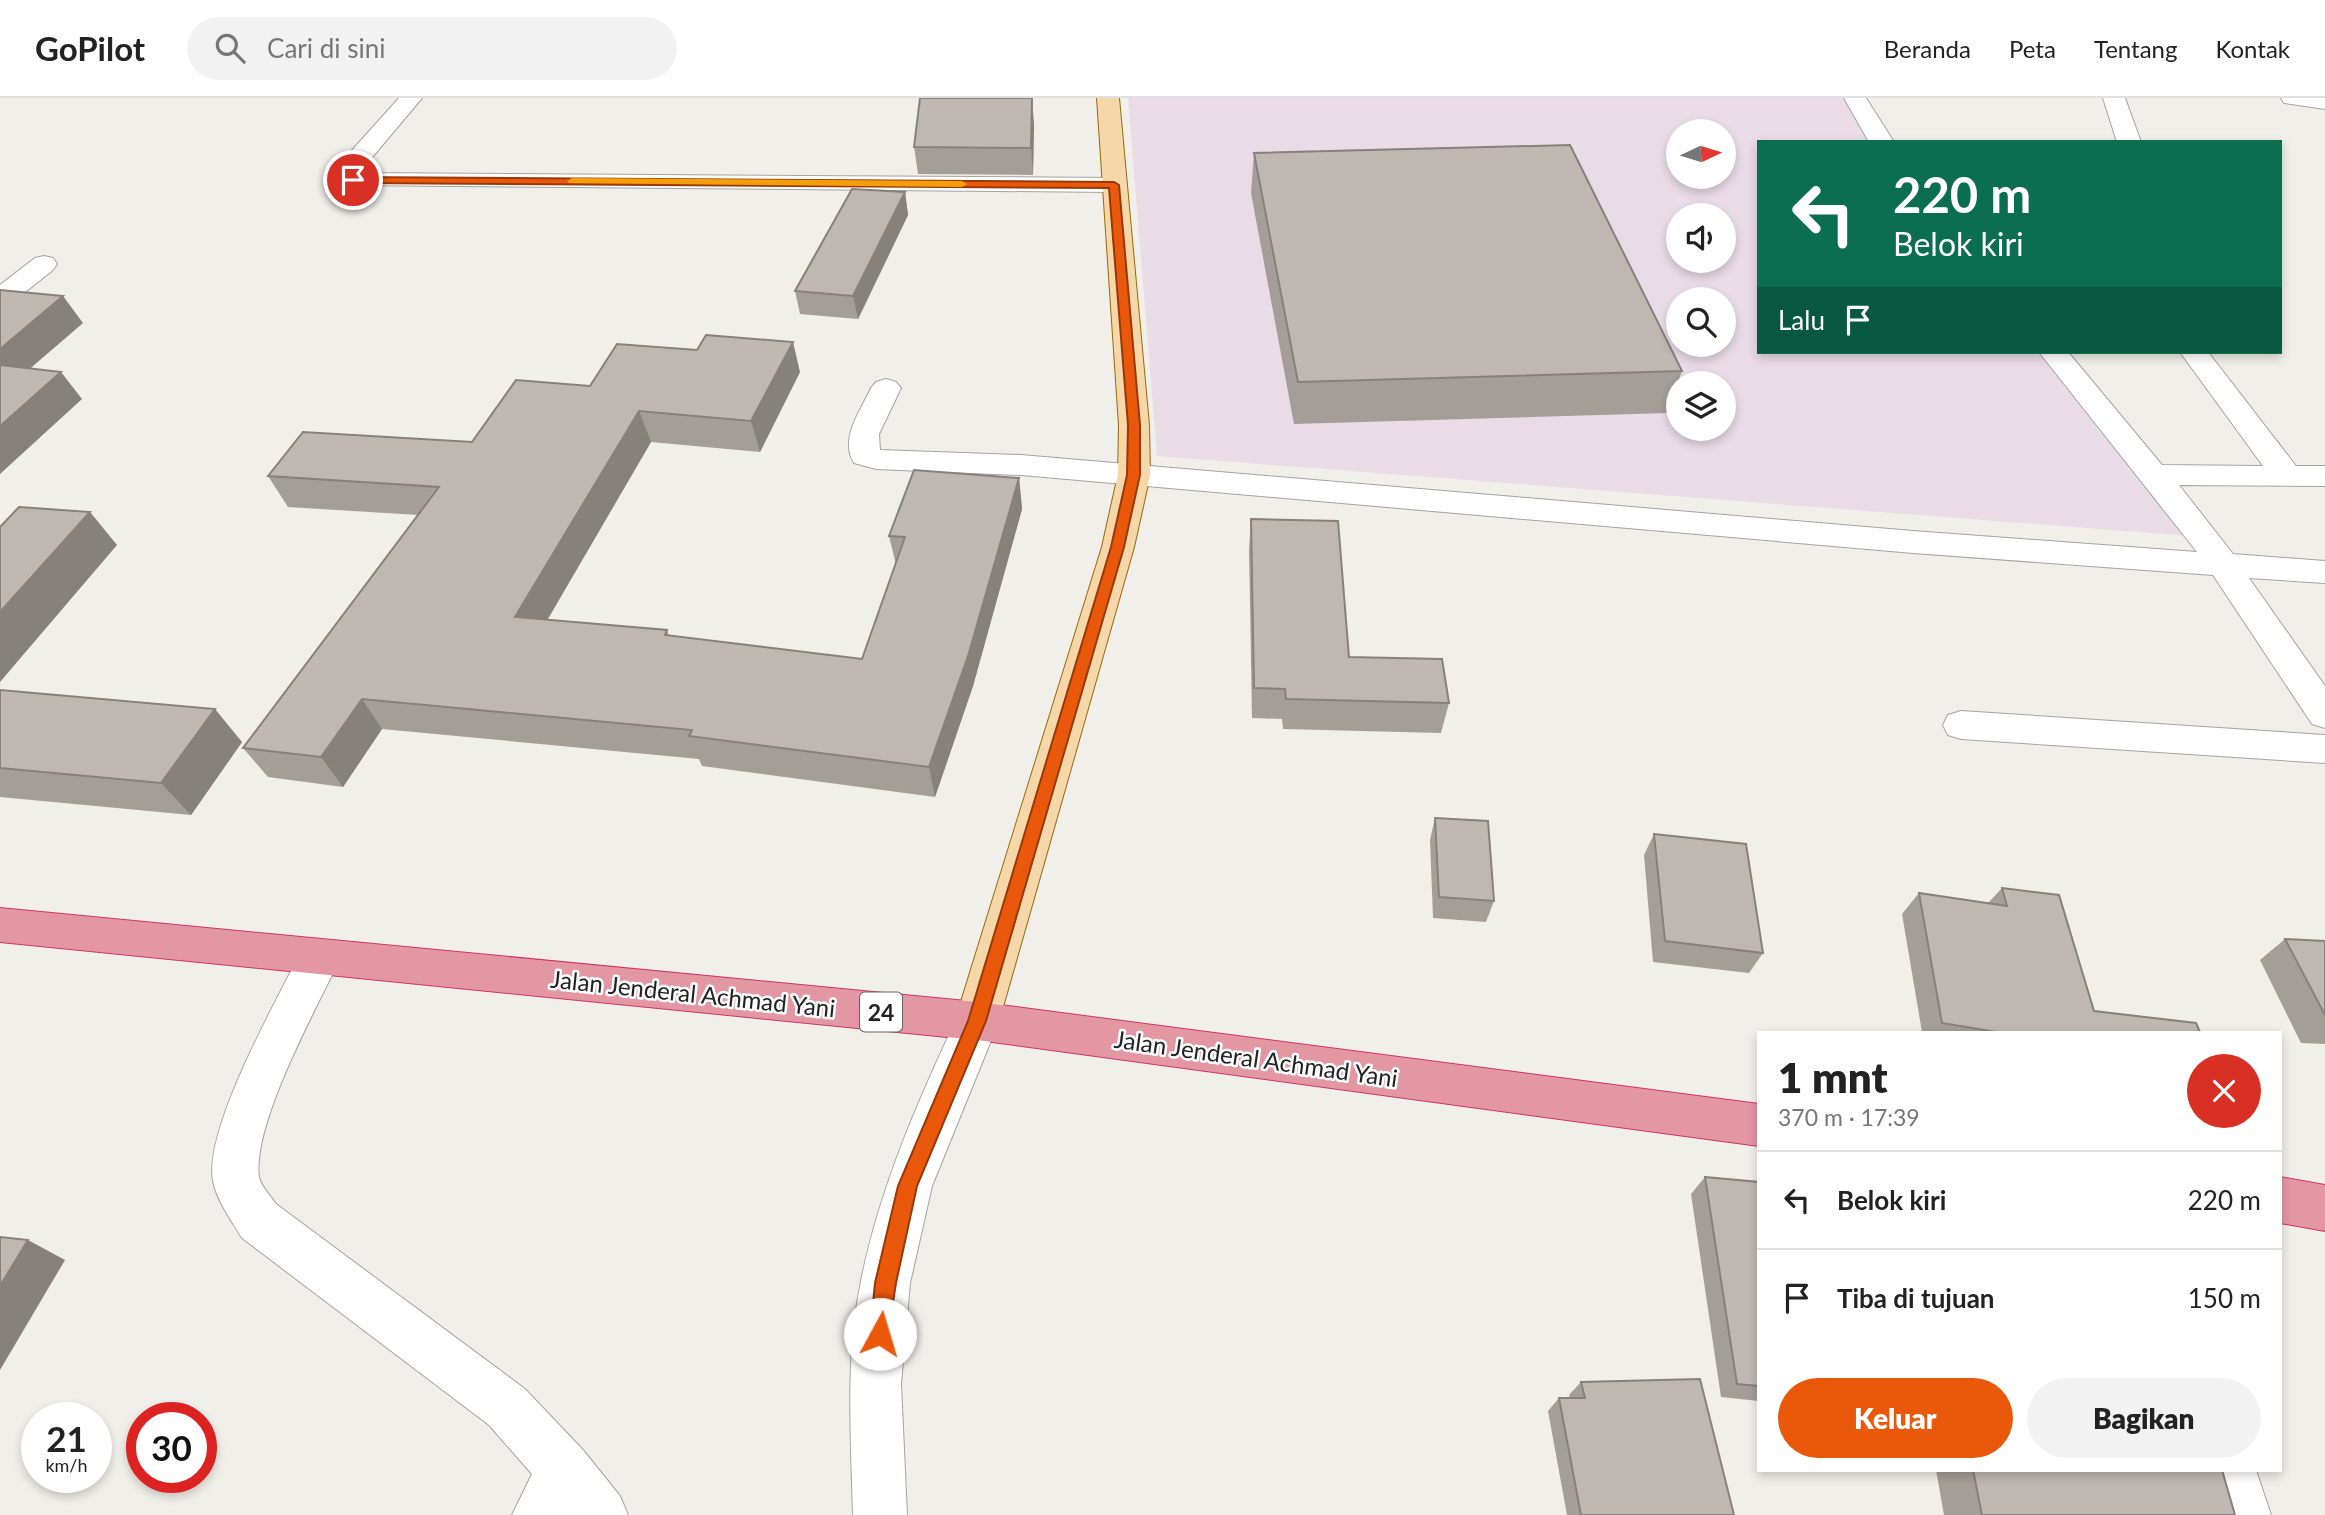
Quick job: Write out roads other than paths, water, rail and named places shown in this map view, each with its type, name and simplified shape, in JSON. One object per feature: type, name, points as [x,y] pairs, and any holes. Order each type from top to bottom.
[{"type":"highway","name":"Jalan Jenderal Achmad Yani","points":[[1,926],[977,1021],[1757,1125]]},
{"type":"highway","points":[[2282,1200],[2325,1208]]},
{"type":"main road","points":[[977,1021],[1118,547],[1133,475],[1134,425],[1108,98]]},
{"type":"street","points":[[411,98],[348,168],[346,174],[353,180],[1114,185]]},
{"type":"street","points":[[1855,98],[1880,140]]},
{"type":"street","points":[[2113,98],[2128,140]]},
{"type":"street","points":[[2292,98],[2325,102]]},
{"type":"street","points":[[0,298],[44,264]]},
{"type":"street","points":[[2055,354],[2225,566],[2325,714]]},
{"type":"street","points":[[2196,354],[2287,476]]},
{"type":"street","points":[[887,388],[864,434],[865,456],[876,459],[1021,465],[2225,566],[2325,572]]},
{"type":"street","points":[[2154,475],[2325,476]]},
{"type":"street","points":[[1961,725],[2325,749]]},
{"type":"street","points":[[320,957],[277,1045],[241,1131],[235,1156],[236,1180],[245,1200],[259,1221],[507,1408],[564,1469],[601,1515]]},
{"type":"street","points":[[880,1515],[875,1384],[886,1283],[908,1186],[977,1021]]},
{"type":"street","points":[[539,1515],[564,1469]]},
{"type":"street","points":[[2231,1472],[2244,1515]]}]
